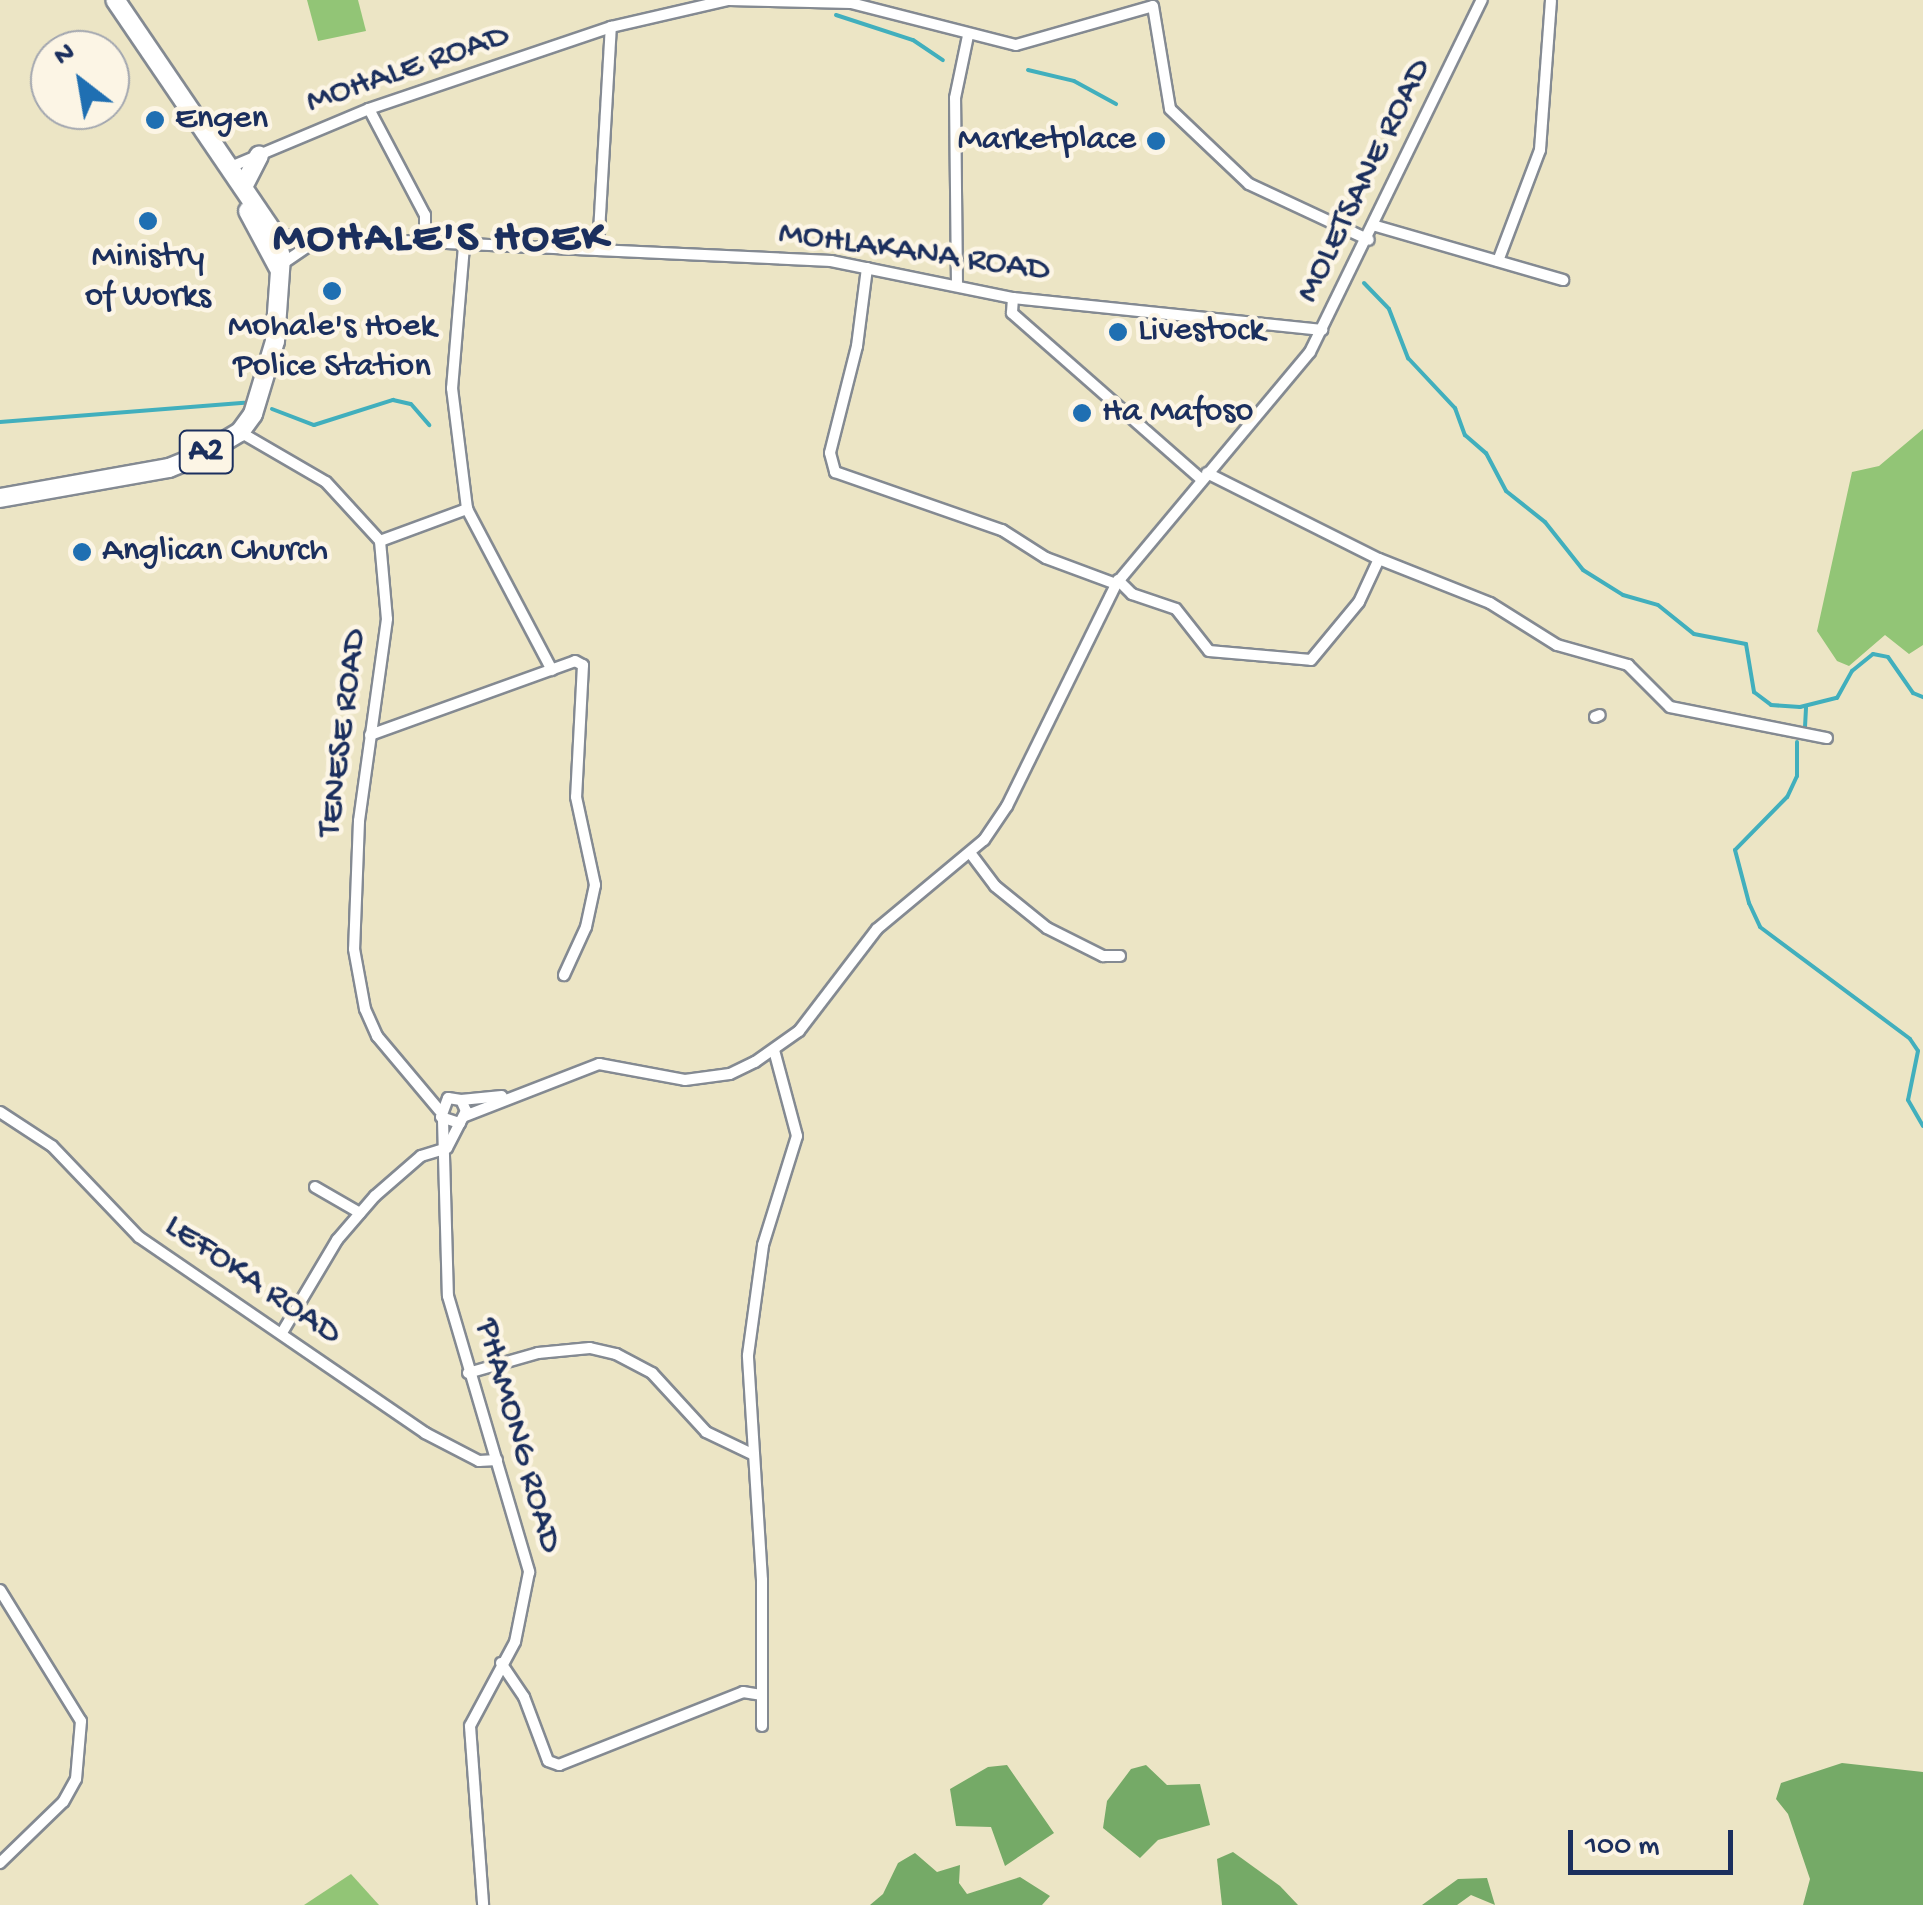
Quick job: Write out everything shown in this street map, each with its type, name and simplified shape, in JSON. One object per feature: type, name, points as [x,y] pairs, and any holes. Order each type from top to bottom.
[{"type":"main road","name":"A2","points":[[115,0],[208,137],[268,237]]},
{"type":"main road","points":[[244,186],[259,156]]},
{"type":"main road","name":"A2","points":[[0,498],[168,468],[240,432],[252,414],[275,341],[279,267],[244,186],[228,168]]},
{"type":"street","name":"MOHALE ROAD","points":[[228,168],[369,109],[611,28],[728,0],[851,3],[968,36],[1016,45],[1153,6],[1170,109],[1248,184],[1368,240]]},
{"type":"street","name":"MOLETSANE ROAD","points":[[462,1119],[503,1096],[608,1063],[665,1080],[705,1080],[774,1050],[814,1014],[878,929],[971,854],[1008,806],[1117,582],[1283,390],[1322,330],[1376,226],[1482,0]]},
{"type":"street","points":[[1498,261],[1540,150],[1551,0]]},
{"type":"street","points":[[598,250],[611,28]]},
{"type":"street","points":[[956,285],[955,98],[968,36]]},
{"type":"street","points":[[369,109],[424,216],[425,240]]},
{"type":"street","points":[[1376,226],[1563,280]]},
{"type":"street","name":"MOHLAKANA ROAD","points":[[268,237],[425,240],[464,246],[598,250],[866,268],[1014,298],[1322,330]]},
{"type":"street","points":[[279,267],[317,240]]},
{"type":"street","points":[[464,246],[452,388],[467,509],[552,670]]},
{"type":"street","points":[[866,268],[857,346],[830,453],[834,472],[1002,530],[1046,558],[1117,582],[1132,594],[1176,608],[1209,652],[1312,660],[1358,602],[1380,559]]},
{"type":"street","points":[[1014,298],[1012,312],[1205,476],[1380,559],[1490,602],[1557,645],[1628,665],[1670,708],[1827,738]]},
{"type":"street","points":[[240,432],[326,482],[380,541],[467,509]]},
{"type":"street","name":"TENESE ROAD","points":[[380,541],[386,620],[354,888],[358,979],[377,1036],[441,1115]]},
{"type":"street","points":[[370,736],[552,670],[583,664],[576,796],[595,885],[564,975]]},
{"type":"street","points":[[971,854],[995,886],[1047,928],[1103,956],[1120,956]]},
{"type":"street","points":[[762,1726],[750,1326],[763,1245],[797,1136],[774,1050]]},
{"type":"street","points":[[425,1091],[448,1098],[441,1115],[462,1119],[461,1100]]},
{"type":"street","name":"MOLETSANE ROAD","points":[[448,1098],[503,1096]]},
{"type":"street","name":"LEFOKA ROAD","points":[[0,1112],[52,1146],[139,1237],[283,1331],[447,1446],[479,1462],[497,1460]]},
{"type":"street","name":"PHAMONG ROAD","points":[[441,1115],[447,1148],[448,1296],[530,1572],[526,1609],[476,1708],[468,1744],[483,1905]]},
{"type":"street","name":"PHAMONG ROAD","points":[[447,1148],[462,1119]]},
{"type":"street","points":[[283,1331],[360,1213],[421,1156],[447,1148]]},
{"type":"street","points":[[316,1188],[360,1213]]},
{"type":"street","points":[[468,1373],[538,1353],[590,1348],[616,1354],[652,1373],[706,1432],[752,1454]]},
{"type":"street","points":[[0,1590],[81,1721],[76,1779],[63,1802],[0,1863]]},
{"type":"street","points":[[501,1663],[524,1697],[548,1761],[559,1765],[732,1696],[761,1695]]},
{"type":"green space","points":[[307,0],[358,0],[366,31],[318,41]]},
{"type":"green space","points":[[1923,429],[1923,645],[1909,654],[1885,635],[1849,666],[1837,661],[1817,631],[1852,472],[1879,466]]},
{"type":"green space","points":[[1842,1763],[1923,1772],[1923,1905],[1803,1905],[1810,1879],[1788,1814],[1776,1799],[1781,1783]]},
{"type":"green space","points":[[1007,1765],[1054,1833],[1005,1866],[991,1827],[956,1826],[950,1789],[988,1767]]},
{"type":"green space","points":[[1146,1765],[1167,1785],[1200,1784],[1210,1825],[1158,1840],[1140,1858],[1103,1828],[1107,1801],[1131,1769]]},
{"type":"green space","points":[[1233,1852],[1280,1886],[1298,1905],[1222,1905],[1217,1859]]},
{"type":"green space","points":[[915,1853],[937,1872],[960,1865],[959,1883],[967,1894],[1020,1877],[1050,1896],[1042,1905],[870,1905],[883,1894],[898,1863]]},
{"type":"green space","points":[[351,1874],[379,1905],[304,1905]]},
{"type":"green space","points":[[1487,1878],[1495,1905],[1471,1895],[1457,1905],[1422,1905],[1458,1879]]},
{"type":"waterway","points":[[836,15],[913,40],[943,60]]},
{"type":"waterway","points":[[1028,70],[1074,81],[1116,104]]},
{"type":"waterway","points":[[1364,283],[1389,309],[1408,358],[1455,408],[1465,435],[1486,453],[1506,491],[1545,522],[1583,570],[1623,595],[1658,605],[1694,634],[1746,644],[1754,692],[1771,705],[1800,707],[1837,698],[1852,671],[1873,654],[1888,657],[1913,693],[1923,697]]},
{"type":"waterway","points":[[272,409],[314,425],[393,400],[411,404],[429,425]]},
{"type":"waterway","points":[[0,422],[244,403]]},
{"type":"waterway","points":[[1805,727],[1806,707]]},
{"type":"waterway","points":[[1797,742],[1797,776],[1787,797],[1735,850],[1749,903],[1760,927],[1910,1039],[1918,1051],[1908,1100],[1923,1126]]},
{"type":"place","name":"Engen","points":[[155,120]]},
{"type":"place","name":"Marketplace","points":[[1156,141]]},
{"type":"place","name":"Ministry of Works","points":[[148,221]]},
{"type":"place","name":"Mohale's Hoek Police Station","points":[[332,291]]},
{"type":"place","name":"Livestock","points":[[1118,332]]},
{"type":"place","name":"Ha Mafoso","points":[[1082,413]]},
{"type":"place","name":"Anglican Church","points":[[82,552]]},
{"type":"district","name":"MOHALE'S HOEK","points":[[441,240]]}]
